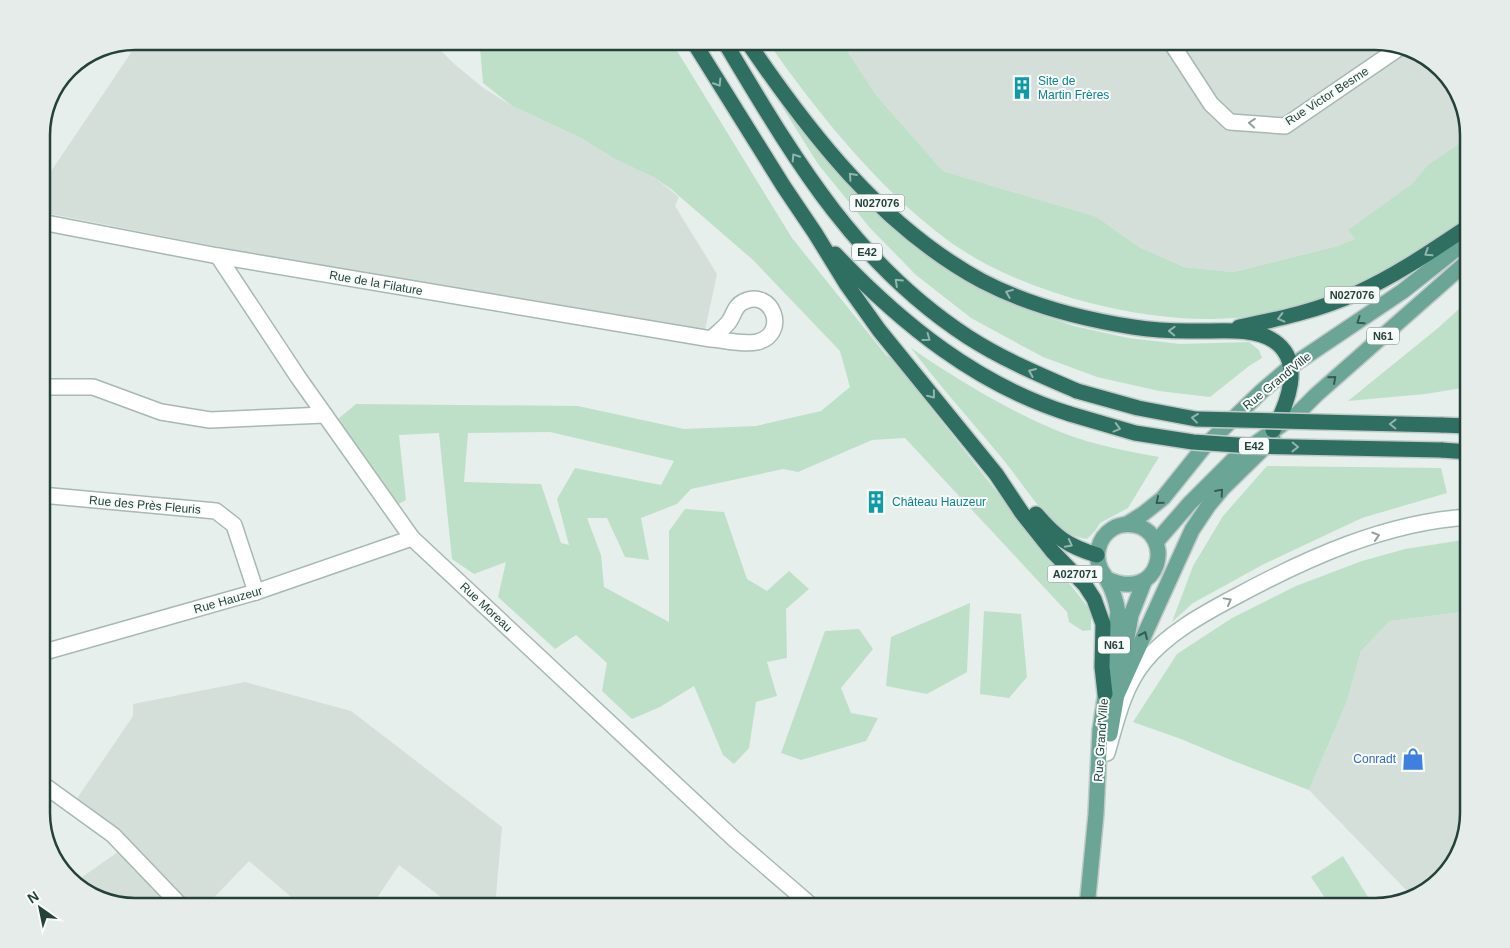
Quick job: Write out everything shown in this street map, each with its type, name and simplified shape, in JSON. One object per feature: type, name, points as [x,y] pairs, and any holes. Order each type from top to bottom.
[{"type":"highway","name":"E42","points":[[699,50],[815,233],[866,286],[913,328],[957,360],[1006,389],[1041,405],[1134,433],[1193,442],[1252,446],[1460,451]]},
{"type":"highway","name":"E42","points":[[730,50],[808,176],[846,228],[869,254],[913,296],[969,338],[1021,367],[1077,391],[1119,404],[1196,419],[1460,426]]},
{"type":"highway","name":"N027076","points":[[754,50],[799,113],[868,194],[896,220],[962,268],[1007,293],[1054,310],[1094,320],[1162,330],[1221,331],[1298,314],[1356,294],[1403,269],[1460,232]]},
{"type":"highway","points":[[815,233],[847,285],[879,330],[996,474]]},
{"type":"highway","points":[[1221,331],[1258,333],[1275,341],[1285,352],[1290,367],[1289,395],[1284,411],[1273,430]]},
{"type":"highway","name":"A027071","points":[[996,474],[1063,542],[1097,555]]},
{"type":"highway","name":"A027071","points":[[996,474],[1022,513],[1053,552],[1085,585],[1094,599],[1103,624],[1102,667],[1111,695]]},
{"type":"main road","name":"Rue Grand'Ville","points":[[1096,814],[1107,753],[1118,612],[1107,579],[1100,569],[1097,555],[1098,546],[1103,537],[1109,530],[1127,524],[1163,498],[1224,427],[1262,390],[1290,367],[1403,291],[1460,245]]},
{"type":"main road","name":"N61","points":[[1156,542],[1196,497],[1234,459],[1298,413],[1316,394],[1460,268]]},
{"type":"main road","points":[[1111,695],[1192,530],[1223,488],[1298,413]]},
{"type":"main road","points":[[1127,524],[1136,525],[1144,529],[1156,542]]},
{"type":"main road","name":"Rue Grand'Ville","points":[[1088,898],[1096,814],[1100,730],[1111,695],[1131,615],[1144,582],[1157,565],[1156,542]]},
{"type":"main road","points":[[1107,579],[1120,585],[1130,586],[1144,582]]},
{"type":"street","name":"Rue Victor Besme","points":[[1176,50],[1211,104],[1230,122],[1285,126],[1393,52]]},
{"type":"street","name":"Rue de la Filature","points":[[50,224],[218,256],[711,339]]},
{"type":"street","name":"Rue Moreau","points":[[218,256],[325,415],[412,538],[733,838],[802,898]]},
{"type":"street","points":[[50,388],[93,387],[161,412],[210,420],[325,415]]},
{"type":"street","name":"Rue des Près Fleuris","points":[[50,496],[216,511],[234,525],[256,592]]},
{"type":"street","points":[[1107,753],[1116,719],[1129,684],[1143,662],[1161,644],[1186,625],[1295,565],[1335,549],[1394,530],[1460,518]]},
{"type":"street","name":"Rue Hauzeur","points":[[50,650],[256,592],[412,538]]},
{"type":"street","points":[[50,790],[113,835],[173,898]]},
{"type":"shaded area","points":[[133,50],[441,50],[482,87],[512,106],[581,138],[613,158],[655,178],[679,197],[675,206],[717,274],[705,330],[270,257],[50,214],[50,173]]},
{"type":"shaded area","points":[[847,50],[1386,51],[1408,56],[1418,61],[1431,71],[1446,88],[1458,118],[1460,129],[1460,164],[1356,239],[1337,246],[1233,272],[1184,267],[1139,247],[1097,217],[943,171],[876,95]]},
{"type":"shaded area","points":[[1460,612],[1460,813],[1457,835],[1449,856],[1442,865],[1427,880],[1408,892],[1309,790],[1347,701],[1361,651],[1390,621]]},
{"type":"shaded area","points":[[245,682],[351,711],[502,827],[496,898],[442,898],[399,865],[377,898],[292,898],[249,861],[214,898],[180,898],[111,825],[76,800],[133,716],[133,704]]},
{"type":"shaded area","points":[[118,852],[161,898],[135,898],[113,895],[92,887],[81,878]]},
{"type":"green space","points":[[480,50],[677,50],[792,238],[886,355],[893,360],[1091,611],[1091,630],[1083,631],[1069,622],[1067,612],[905,438],[872,440],[798,472],[783,469],[691,489],[677,504],[641,518],[649,560],[625,557],[607,518],[587,518],[601,555],[604,587],[669,622],[669,531],[685,509],[724,512],[747,579],[767,591],[789,571],[809,589],[786,609],[787,658],[767,662],[777,696],[756,702],[749,748],[734,764],[723,755],[694,686],[660,707],[632,719],[602,691],[607,663],[576,635],[555,649],[498,597],[506,562],[474,574],[452,559],[439,433],[399,435],[406,500],[391,508],[332,424],[356,404],[578,406],[684,429],[756,426],[821,411],[850,387],[840,351],[753,260],[671,189],[655,178],[613,158],[581,138],[512,106],[483,83]],"holes":[[[550,432],[674,461],[661,485],[575,468],[557,499],[569,545],[561,543],[541,484],[464,482],[468,433]]]},
{"type":"green space","points":[[774,50],[847,50],[876,95],[943,171],[1097,217],[1139,247],[1184,267],[1233,272],[1337,246],[1355,239],[1348,230],[1412,184],[1428,165],[1460,143],[1460,222],[1412,256],[1381,274],[1315,302],[1245,317],[1210,319],[1150,315],[1120,310],[1052,292],[1015,278],[979,260],[946,239],[920,218],[872,172],[806,94]]},
{"type":"green space","points":[[781,105],[876,212],[927,255],[966,281],[1024,309],[1074,326],[1128,338],[1180,344],[1249,342],[1259,350],[1262,358],[1210,397],[1159,391],[1097,377],[1043,357],[971,318],[916,275],[870,228],[818,164]]},
{"type":"green space","points":[[1460,308],[1460,388],[1425,394],[1348,401]]},
{"type":"green space","points":[[911,348],[985,395],[1063,433],[1123,450],[1159,457],[1128,508],[1100,523],[1087,539],[1070,534],[1056,525],[1040,508],[1004,460]]},
{"type":"green space","points":[[1267,466],[1441,468],[1447,493],[1362,518],[1264,564],[1193,603],[1172,622],[1193,566],[1223,516]]},
{"type":"green space","points":[[1460,540],[1460,612],[1390,621],[1361,651],[1347,701],[1309,790],[1133,722],[1177,654],[1232,618],[1296,586],[1362,561],[1405,549]]},
{"type":"green space","points":[[970,603],[967,672],[927,694],[886,686],[891,637]]},
{"type":"green space","points":[[984,611],[1021,614],[1027,677],[1009,698],[980,694]]},
{"type":"green space","points":[[859,629],[873,649],[841,688],[851,713],[878,718],[866,741],[801,760],[781,753],[825,631]]},
{"type":"green space","points":[[1343,856],[1369,898],[1325,898],[1311,877]]},
{"type":"place","name":"Site de Martin Frères","points":[[1022,88]]},
{"type":"place","name":"Château Hauzeur","points":[[876,502]]},
{"type":"place","name":"Conradt","points":[[1413,759]]}]
